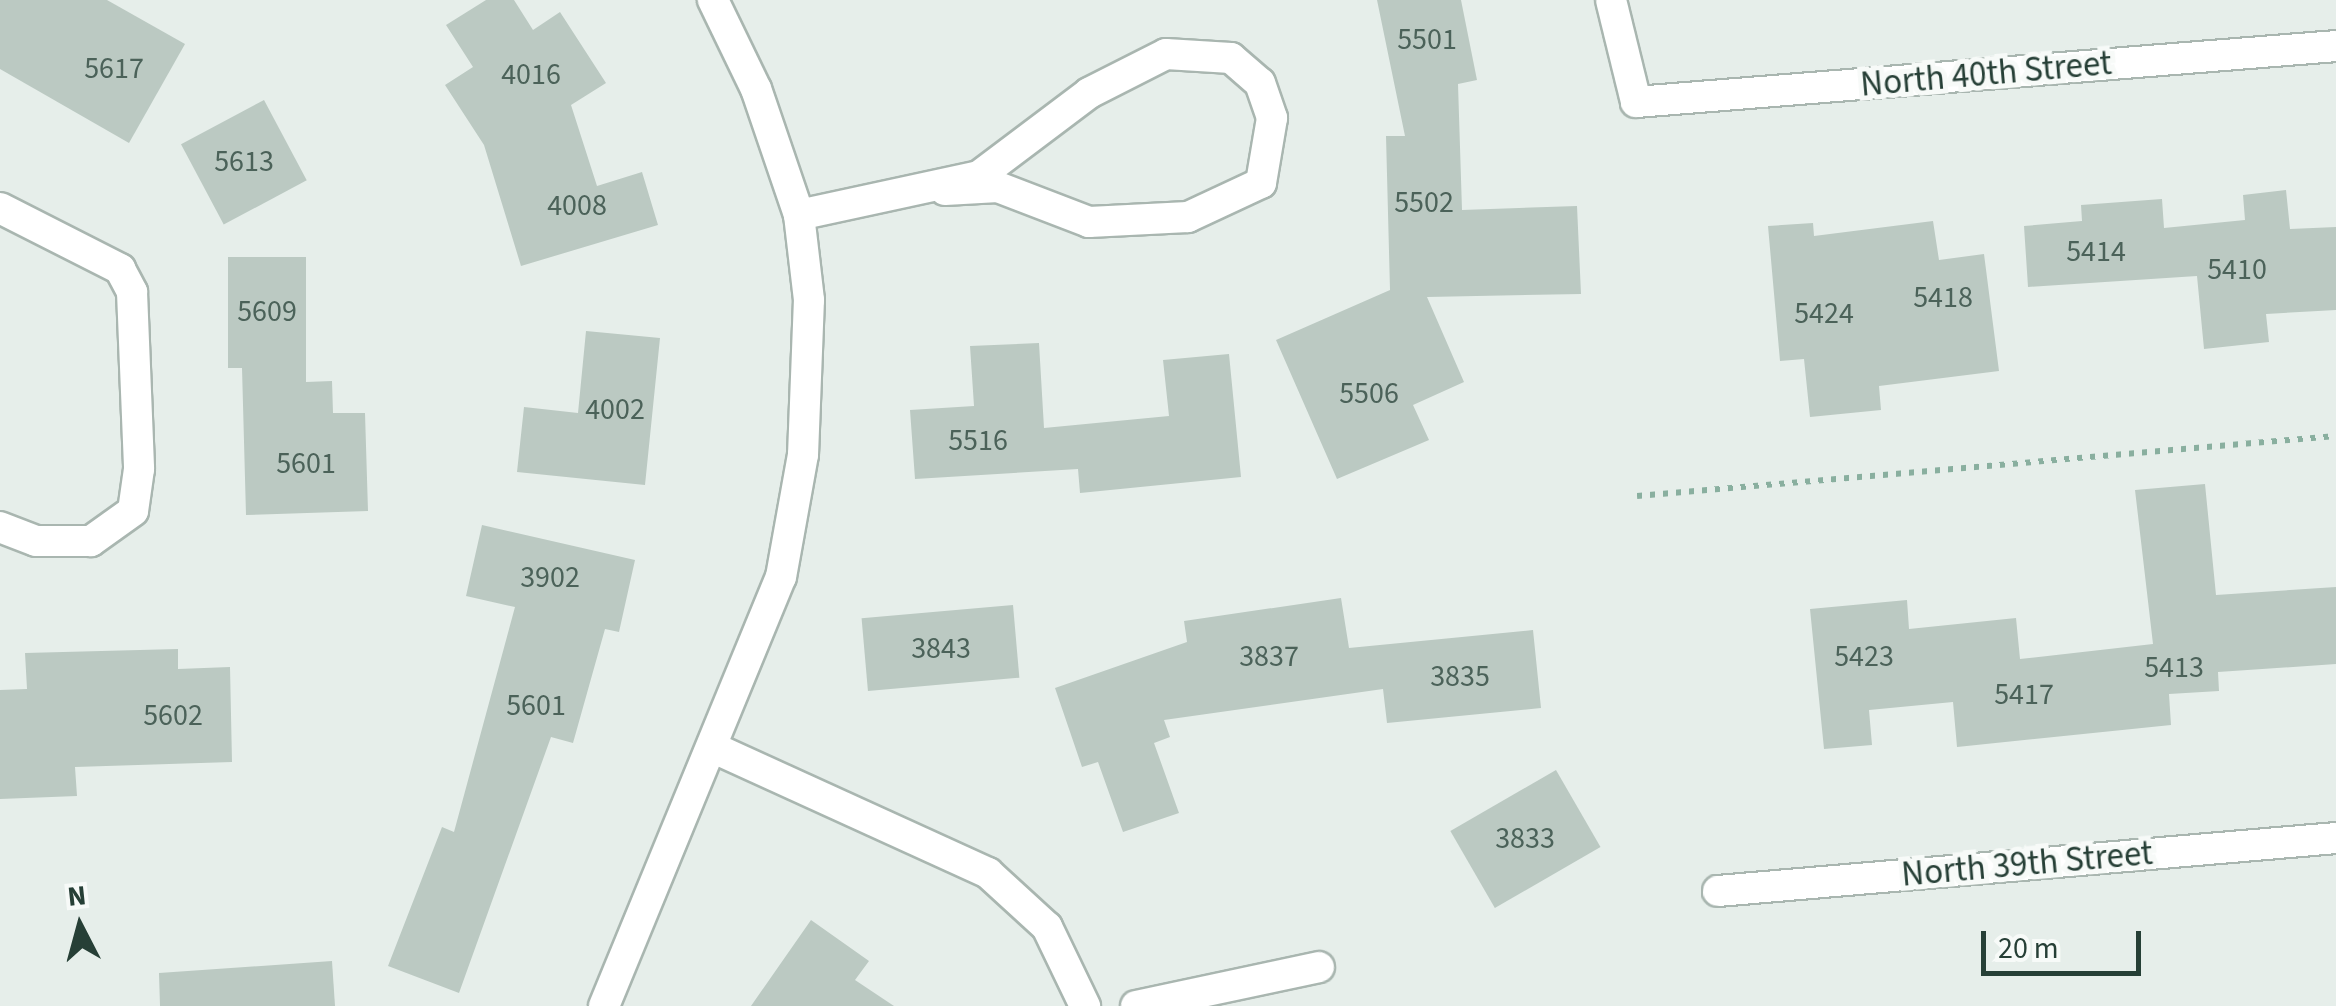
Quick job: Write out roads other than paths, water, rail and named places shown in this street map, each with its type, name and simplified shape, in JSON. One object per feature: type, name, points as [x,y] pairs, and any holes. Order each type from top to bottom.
[{"type":"street","points":[[604,1006],[782,577],[793,522],[809,378],[799,215],[756,89],[712,0]]},
{"type":"street","name":"North 40th Street","points":[[1611,0],[1636,102],[2336,46]]},
{"type":"street","points":[[799,215],[945,190],[998,187],[1089,222],[1188,218],[1261,183],[1272,118],[1260,83],[1232,58],[1166,54],[1088,93],[1007,160],[945,190]]},
{"type":"street","points":[[0,208],[120,269],[132,292],[139,468],[133,510],[91,541],[36,542],[0,528]]},
{"type":"street","points":[[714,748],[988,873],[1047,927],[1085,1006]]},
{"type":"street","name":"North 39th Street","points":[[1718,891],[2336,838]]},
{"type":"street","points":[[1136,1006],[1319,967]]}]
